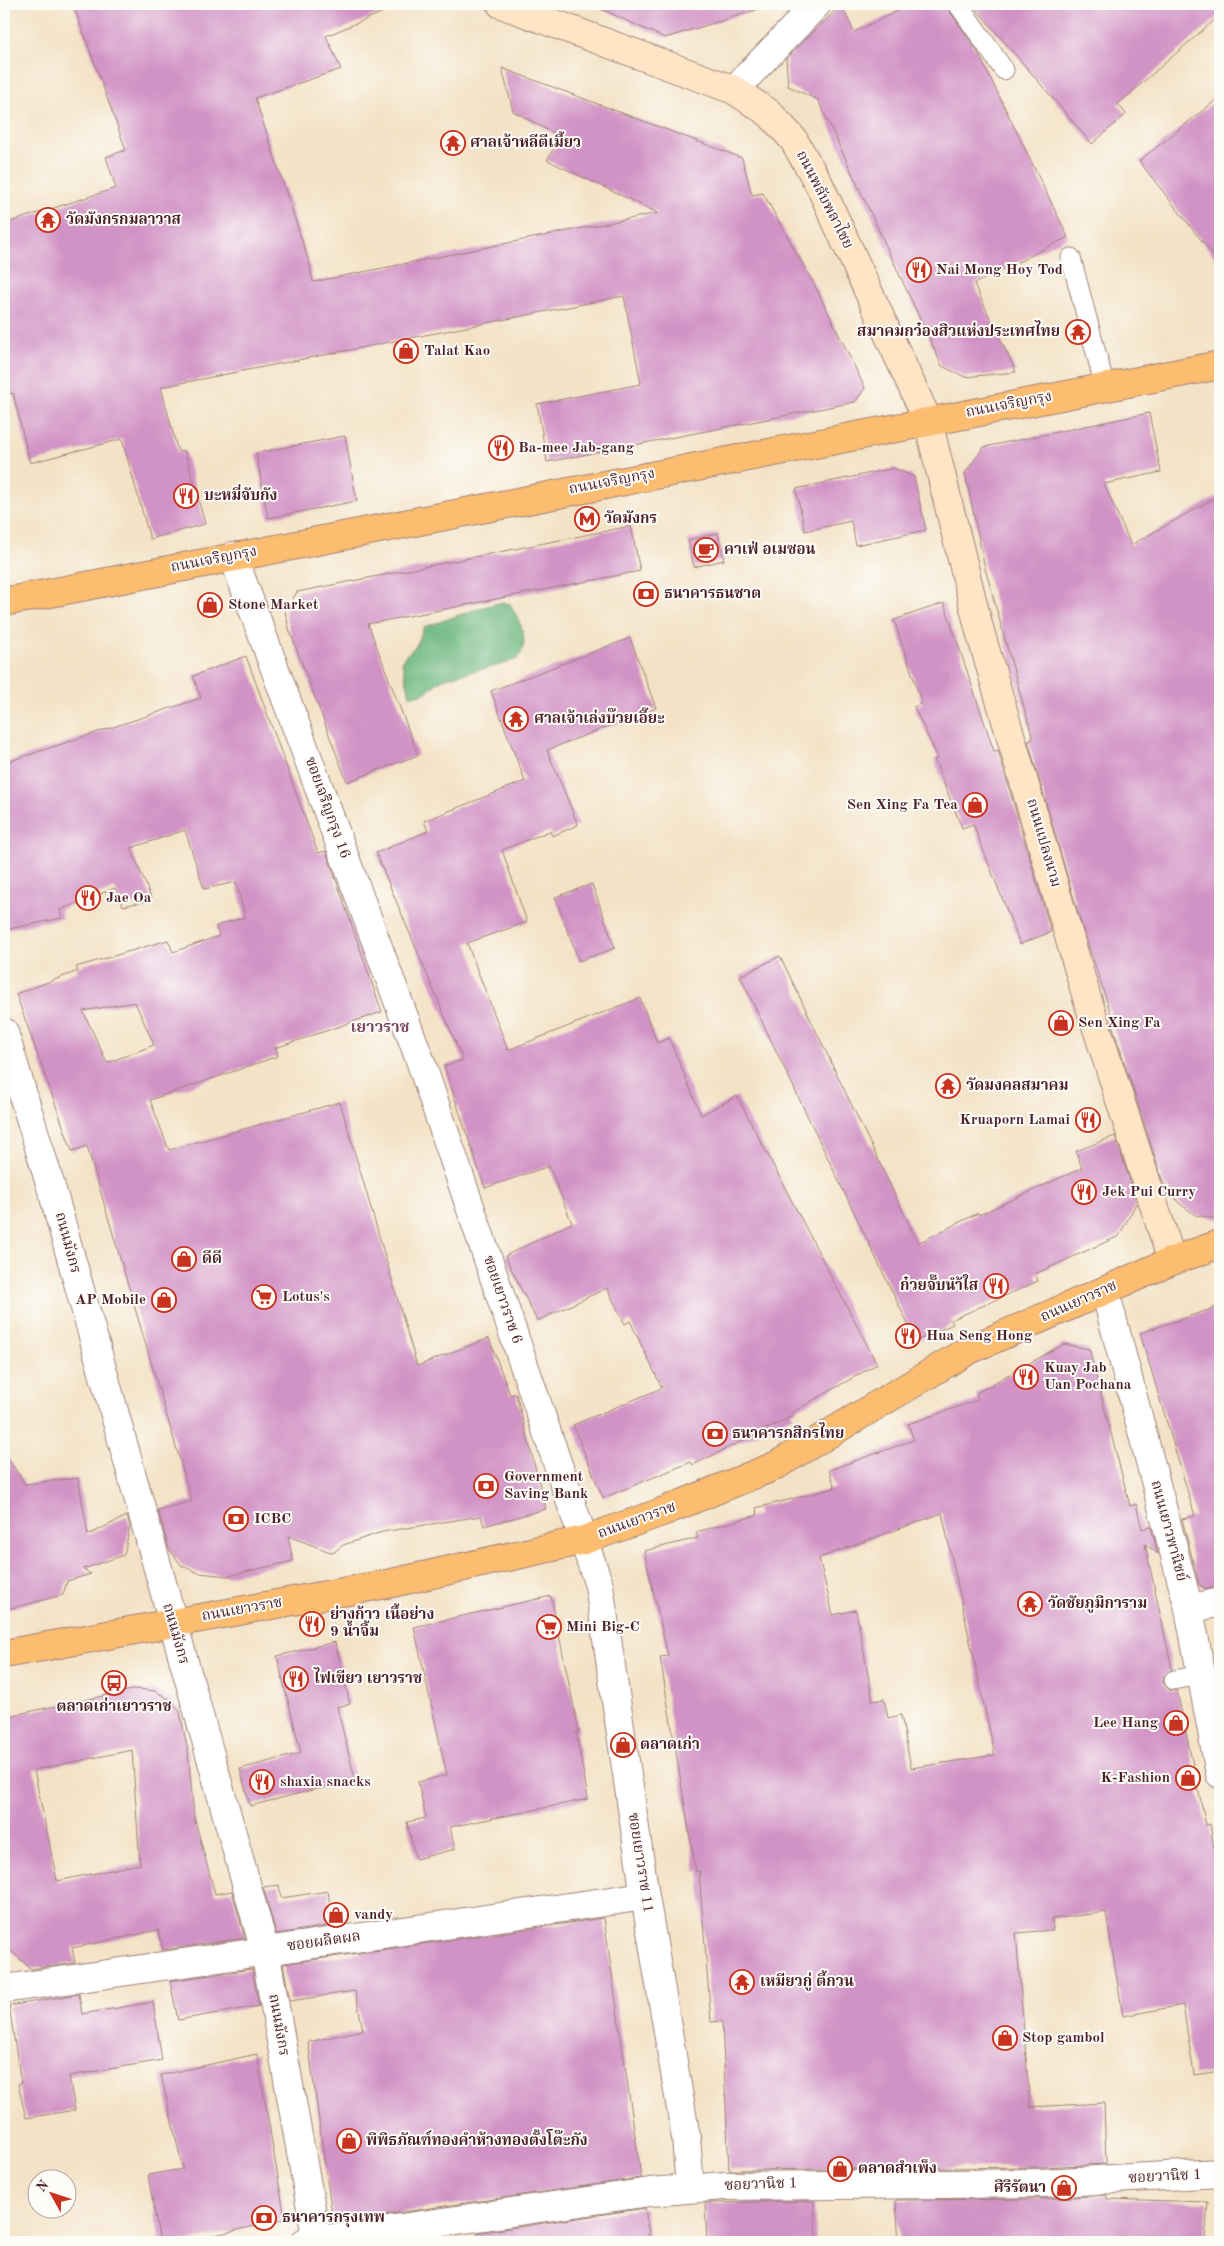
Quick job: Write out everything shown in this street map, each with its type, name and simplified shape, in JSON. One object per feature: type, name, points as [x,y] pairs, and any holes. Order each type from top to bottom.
[{"type":"main road","name":"ถนนเจริญกรุง","points":[[4,602],[1220,365]]},
{"type":"main road","name":"ถนนเยาวราช","points":[[4,1654],[392,1583],[584,1540],[662,1512],[776,1466],[969,1350],[1172,1261],[1220,1244]]},
{"type":"street","name":"ถนนพลับพลาไชย","points":[[500,4],[734,90],[768,112],[793,139],[819,184],[928,421]]},
{"type":"street","points":[[734,90],[817,4]]},
{"type":"street","name":"ถนนแปลงนาม","points":[[928,421],[979,628],[1087,998],[1172,1261]]},
{"type":"street","name":"ซอยเจริญกรุง 16","points":[[233,556],[420,1060]]},
{"type":"street","name":"ถนนมังกร","points":[[4,1032],[54,1198],[265,1951],[313,2242]]},
{"type":"street","name":"ซอยเยาวราช 6","points":[[420,1060],[584,1540]]},
{"type":"street","name":"ถนนเยาวพานิชย์","points":[[1105,1291],[1188,1609],[1220,1774]]},
{"type":"street","name":"ซอยเยาวราช 11","points":[[584,1540],[599,1585],[644,1896],[686,2138],[690,2188]]},
{"type":"street","points":[[1188,1609],[1220,1602]]},
{"type":"street","name":"ซอยผลิตผล","points":[[4,1989],[644,1896]]},
{"type":"street","name":"ซอยวานิช 1","points":[[313,2242],[650,2192],[690,2188],[784,2184],[1042,2183],[1220,2174]]},
{"type":"lane","points":[[958,4],[1004,70]]},
{"type":"lane","points":[[1071,258],[1106,387]]},
{"type":"lane","points":[[1174,1680],[1201,1675]]},
{"type":"green space","points":[[503,602],[510,604],[520,624],[524,638],[524,645],[517,659],[446,678],[422,694],[410,695],[402,662],[405,656],[416,646],[424,627]]},
{"type":"building","points":[[73,4],[402,4],[326,36],[341,69],[255,98],[309,262],[313,282],[658,213],[547,160],[560,137],[513,111],[502,68],[742,158],[752,195],[763,193],[815,286],[865,388],[855,402],[547,462],[537,404],[641,384],[624,296],[161,387],[178,452],[185,451],[205,524],[150,539],[122,439],[30,463],[13,393],[4,395],[4,224],[116,188],[106,157],[126,150]]},
{"type":"building","points":[[590,4],[755,4],[756,10],[665,38]]},
{"type":"building","points":[[912,4],[947,4],[949,10],[977,51],[1068,237],[974,284],[1016,372],[965,377],[942,366],[818,100],[788,86],[786,59],[841,5],[854,32]]},
{"type":"building","points":[[972,4],[1220,4],[1220,15],[1118,104],[1126,114],[1092,144]]},
{"type":"building","points":[[1220,97],[1220,264],[1139,161]]},
{"type":"building","points":[[1149,413],[1161,472],[1104,484],[1131,545],[1220,495],[1220,1219],[1195,1215],[1179,1203],[1163,1182],[1080,920],[1028,741],[1033,739],[985,568],[965,473],[984,447]]},
{"type":"building","points":[[345,436],[357,501],[268,518],[256,453]]},
{"type":"building","points":[[894,468],[914,477],[926,530],[856,545],[851,521],[805,531],[796,489]]},
{"type":"building","points":[[631,526],[640,571],[368,624],[418,755],[347,782],[289,629],[285,611],[297,592]]},
{"type":"building","name":"คาเฟ่ อเมซอน","points":[[718,533],[724,560],[694,567],[688,540]]},
{"type":"building","points":[[944,603],[994,751],[998,750],[1051,932],[1020,944],[973,824],[962,828],[934,759],[938,758],[914,707],[922,703],[894,620]]},
{"type":"building","points":[[630,638],[656,708],[547,750],[578,825],[552,836],[550,831],[502,850],[527,922],[467,943],[508,1050],[640,998],[657,1043],[669,1038],[701,1115],[737,1096],[877,1364],[791,1413],[793,1416],[693,1465],[691,1462],[603,1498],[573,1425],[662,1388],[630,1321],[625,1324],[607,1288],[537,1321],[505,1256],[572,1223],[549,1166],[485,1188],[444,1066],[463,1060],[376,853],[428,831],[424,821],[525,781],[491,691]]},
{"type":"building","points":[[246,656],[318,853],[326,851],[382,1012],[275,1048],[278,1056],[150,1100],[169,1150],[340,1102],[417,1366],[489,1338],[510,1395],[516,1394],[546,1509],[484,1526],[481,1516],[382,1532],[343,1545],[333,1553],[288,1536],[293,1561],[228,1576],[199,1573],[182,1566],[169,1549],[158,1510],[192,1501],[87,1146],[72,1151],[16,994],[78,971],[76,967],[168,940],[173,952],[219,936],[216,926],[245,917],[236,882],[204,889],[185,830],[131,848],[152,900],[123,906],[115,888],[60,910],[62,918],[4,930],[4,763],[201,698],[193,676]],"holes":[[[135,1002],[154,1045],[107,1063],[83,1011]]]},
{"type":"building","points":[[592,884],[615,948],[579,961],[555,897]]},
{"type":"building","points":[[780,956],[918,1243],[978,1213],[979,1215],[1082,1168],[1076,1151],[1115,1136],[1137,1202],[1119,1236],[1035,1274],[1038,1281],[951,1320],[953,1324],[916,1341],[740,976]]},
{"type":"building","points":[[1220,1306],[1220,1587],[1206,1589],[1199,1584],[1182,1519],[1195,1516],[1140,1333]]},
{"type":"building","points":[[1064,1344],[1089,1349],[1130,1506],[1136,1504],[1142,1529],[1151,1527],[1158,1554],[1145,1544],[1172,1669],[1164,1676],[1163,1683],[1170,1690],[1177,1691],[1206,1825],[1210,1824],[1220,1885],[1220,2071],[1194,2075],[1183,2005],[1123,2016],[1106,1912],[1052,1919],[1053,1930],[1016,1933],[1030,2107],[1104,2103],[1106,2164],[1041,2167],[729,2170],[722,2021],[711,2022],[699,1871],[696,1872],[660,1657],[668,1656],[644,1551],[698,1538],[696,1532],[758,1515],[756,1508],[835,1488],[829,1470],[914,1440],[908,1424],[978,1400],[976,1393]],"holes":[[[942,1513],[995,1755],[911,1768],[901,1715],[888,1718],[884,1699],[873,1701],[856,1610],[833,1615],[819,1558]]]},
{"type":"building","points":[[4,1452],[25,1484],[78,1478],[88,1535],[127,1516],[130,1526],[124,1555],[83,1569],[91,1574],[67,1581],[63,1595],[4,1610]]},
{"type":"building","points":[[551,1596],[579,1732],[576,1732],[588,1799],[450,1827],[455,1849],[416,1859],[407,1822],[426,1818],[418,1782],[447,1775],[414,1627]]},
{"type":"building","points":[[335,1642],[350,1704],[337,1707],[355,1779],[250,1806],[240,1769],[301,1753],[277,1656]]},
{"type":"building","points":[[136,1689],[155,1691],[171,1700],[180,1712],[188,1752],[194,1817],[215,1894],[232,1891],[245,1938],[163,1950],[159,1930],[72,1948],[75,1963],[31,1969],[4,1944],[4,1717]],"holes":[[[132,1750],[140,1864],[57,1881],[34,1770]]]},
{"type":"building","points":[[279,1885],[281,1898],[328,1891],[333,1925],[276,1934],[263,1887]]},
{"type":"building","points":[[604,1918],[641,2178],[333,2222],[308,2042],[363,2030],[355,1991],[290,2001],[283,1964]]},
{"type":"building","points":[[252,1969],[259,2006],[178,2020],[170,1981]]},
{"type":"building","points":[[79,1994],[82,2014],[153,2002],[162,2060],[69,2076],[75,2110],[26,2118],[18,2084],[21,2083],[9,2006]]},
{"type":"building","points":[[257,2054],[285,2219],[185,2242],[160,2242],[148,2175],[183,2169],[161,2075]]},
{"type":"building","points":[[1107,2195],[1107,2199],[1208,2202],[1205,2242],[899,2242],[896,2200],[1042,2199]]},
{"type":"building","points":[[814,2201],[816,2242],[707,2242],[705,2203]]},
{"type":"building","points":[[645,2208],[650,2242],[478,2242],[477,2233]]},
{"type":"place","name":"ศาลเจ้าหลีตีเมี้ยว","points":[[453,143]]},
{"type":"place","name":"วัดมังกรกมลาวาส","points":[[48,220]]},
{"type":"place","name":"Nai Mong Hoy Tod","points":[[919,270]]},
{"type":"place","name":"สมาคมกว๋องสิวแห่งประเทศไทย","points":[[1078,332]]},
{"type":"place","name":"Talat Kao","points":[[406,351]]},
{"type":"place","name":"Ba-mee Jab-gang","points":[[501,448]]},
{"type":"place","name":"บะหมี่จับกัง","points":[[186,496]]},
{"type":"place","name":"วัดมังกร","points":[[587,519]]},
{"type":"place","name":"คาเฟ่ อเมซอน","points":[[706,550]]},
{"type":"place","name":"ธนาคารธนชาต","points":[[646,594]]},
{"type":"place","name":"Stone Market","points":[[210,605]]},
{"type":"place","name":"ศาลเจ้าเล่งบ๊วยเอี๊ยะ","points":[[516,719]]},
{"type":"place","name":"Sen Xing Fa Tea","points":[[975,805]]},
{"type":"place","name":"Jae Oa","points":[[88,898]]},
{"type":"place","name":"Sen Xing Fa","points":[[1061,1023]]},
{"type":"place","name":"วัดมงคลสมาคม","points":[[948,1086]]},
{"type":"place","name":"Kruaporn Lamai","points":[[1088,1120]]},
{"type":"place","name":"Jek Pui Curry","points":[[1084,1192]]},
{"type":"place","name":"ดีดี","points":[[184,1259]]},
{"type":"place","name":"ก๋วยจั๊บนำ้ใส","points":[[996,1286]]},
{"type":"place","name":"Lotus's","points":[[264,1297]]},
{"type":"place","name":"AP Mobile","points":[[164,1300]]},
{"type":"place","name":"Hua Seng Hong","points":[[908,1336]]},
{"type":"place","name":"Kuay Jab Uan Pochana","points":[[1026,1377]]},
{"type":"place","name":"ธนาคารกสิกรไทย","points":[[715,1434]]},
{"type":"place","name":"Government Saving Bank","points":[[486,1486]]},
{"type":"place","name":"ICBC","points":[[236,1519]]},
{"type":"place","name":"วัดชัยภูมิการาม","points":[[1030,1604]]},
{"type":"place","name":"ย่างก้าว เนื้อย่าง 9 น้ำจิ้ม","points":[[312,1624]]},
{"type":"place","name":"Mini Big-C","points":[[549,1627]]},
{"type":"place","name":"ไฟเขียว เยาวราช","points":[[296,1679]]},
{"type":"place","name":"ตลาดเก่าเยาวราช","points":[[114,1683]]},
{"type":"place","name":"Lee Hang","points":[[1176,1723]]},
{"type":"place","name":"ตลาดเก่า","points":[[623,1745]]},
{"type":"place","name":"K-Fashion","points":[[1188,1778]]},
{"type":"place","name":"shaxia snacks","points":[[262,1782]]},
{"type":"place","name":"vandy","points":[[336,1915]]},
{"type":"place","name":"เหมียวกู่ ตี้กวน","points":[[742,1982]]},
{"type":"place","name":"Stop gambol","points":[[1005,2038]]},
{"type":"place","name":"พิพิธภัณฑ์ทองคำห้างทองตั้งโต๊ะกัง","points":[[349,2141]]},
{"type":"place","name":"ตลาดสำเพ็ง","points":[[840,2169]]},
{"type":"place","name":"ศิริรัตนา","points":[[1064,2188]]},
{"type":"place","name":"ธนาคารกรุงเทพ","points":[[264,2218]]},
{"type":"district","name":"เยาวราช","points":[[380,1028]]}]
